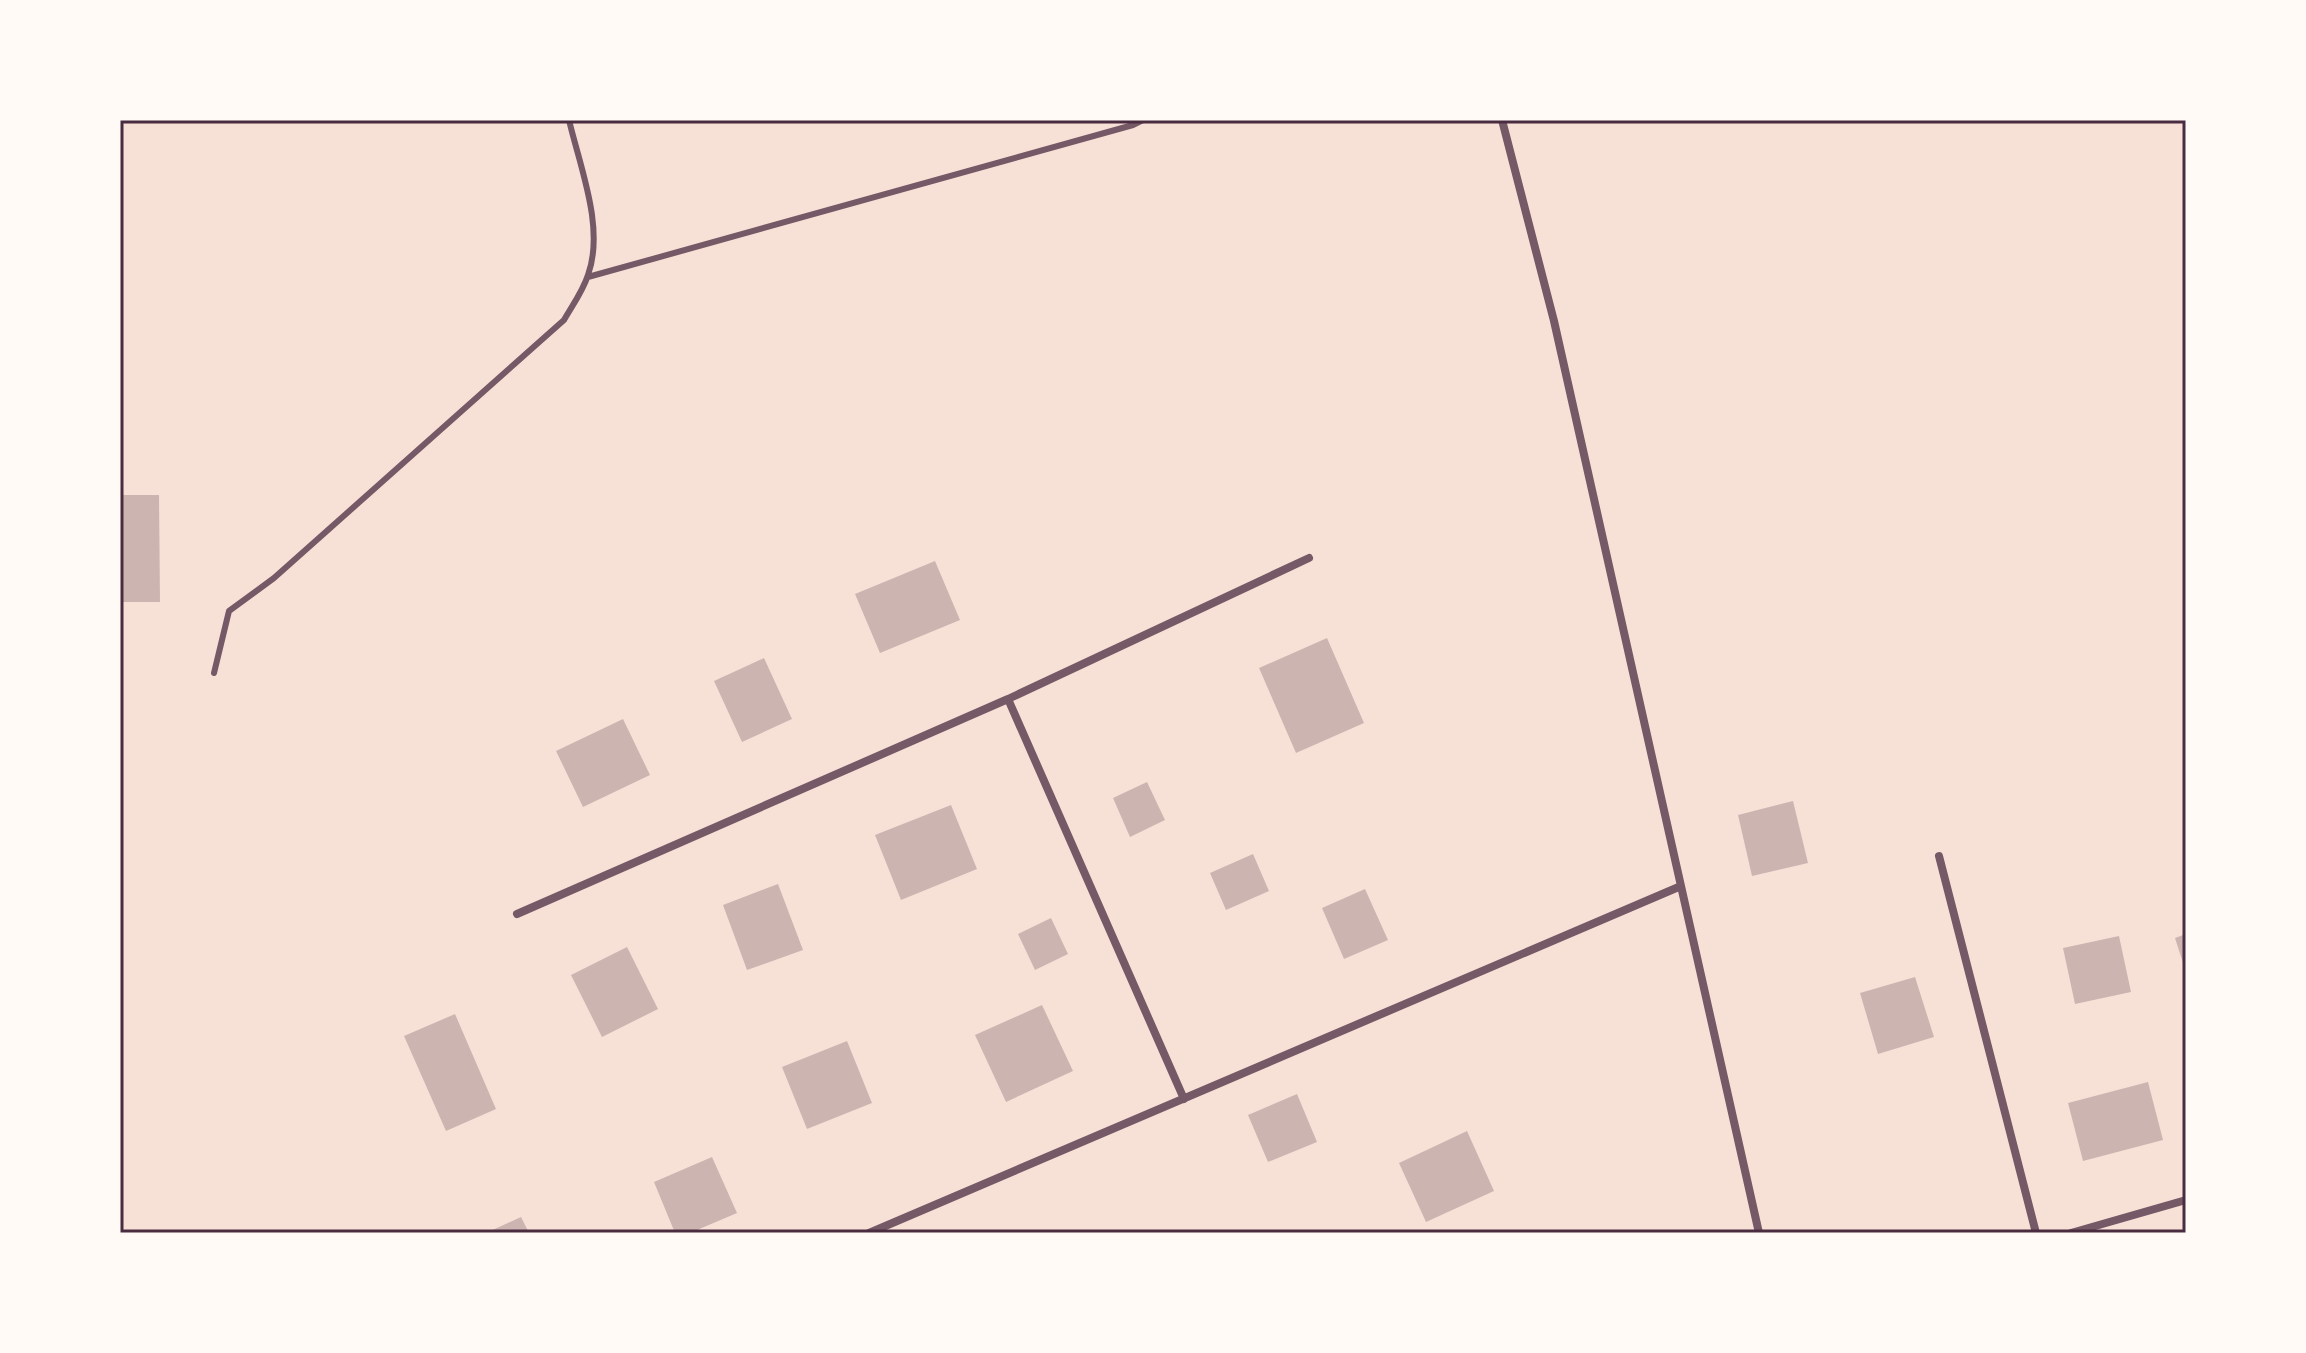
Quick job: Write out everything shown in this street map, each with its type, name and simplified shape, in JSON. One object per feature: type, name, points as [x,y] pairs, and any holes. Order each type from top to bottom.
[{"type":"street","points":[[1502,120],[1557,337],[1759,1233]]},
{"type":"street","points":[[517,914],[1008,699],[1309,558]]},
{"type":"street","points":[[1008,699],[1184,1099]]},
{"type":"street","points":[[1939,856],[2036,1233]]},
{"type":"street","points":[[869,1233],[1681,886]]},
{"type":"street","points":[[2071,1233],[2186,1200]]},
{"type":"lane","points":[[214,673],[229,611],[274,578],[564,320],[588,277],[595,248],[592,215],[569,120]]},
{"type":"lane","points":[[588,277],[891,194],[1143,120]]},
{"type":"building","points":[[120,495],[159,495],[160,602],[120,602]]},
{"type":"building","points":[[935,561],[960,620],[880,653],[855,594]]},
{"type":"building","points":[[1327,638],[1364,723],[1296,753],[1259,668]]},
{"type":"building","points":[[764,658],[792,719],[742,742],[714,681]]},
{"type":"building","points":[[623,719],[650,775],[583,807],[556,751]]},
{"type":"building","points":[[1147,782],[1165,820],[1130,837],[1113,798]]},
{"type":"building","points":[[1793,801],[1808,863],[1752,876],[1738,815]]},
{"type":"building","points":[[951,805],[977,869],[901,900],[875,835]]},
{"type":"building","points":[[1253,854],[1269,891],[1226,910],[1210,873]]},
{"type":"building","points":[[778,884],[803,950],[747,970],[723,905]]},
{"type":"building","points":[[1365,889],[1388,940],[1344,959],[1322,908]]},
{"type":"building","points":[[1051,918],[1068,954],[1035,970],[1018,934]]},
{"type":"building","points":[[2186,934],[2186,969],[2185,969],[2175,938]]},
{"type":"building","points":[[2119,936],[2131,992],[2075,1004],[2063,948]]},
{"type":"building","points":[[627,947],[658,1009],[602,1037],[571,975]]},
{"type":"building","points":[[1915,977],[1934,1037],[1878,1054],[1860,993]]},
{"type":"building","points":[[1042,1005],[1073,1071],[1006,1102],[975,1035]]},
{"type":"building","points":[[455,1014],[496,1109],[446,1131],[404,1036]]},
{"type":"building","points":[[847,1041],[872,1103],[807,1129],[782,1067]]},
{"type":"building","points":[[2148,1082],[2163,1140],[2083,1161],[2068,1103]]},
{"type":"building","points":[[1297,1094],[1317,1142],[1268,1162],[1248,1115]]},
{"type":"building","points":[[1467,1131],[1494,1191],[1426,1222],[1399,1163]]},
{"type":"building","points":[[712,1157],[737,1213],[690,1233],[675,1233],[654,1182]]},
{"type":"building","points":[[521,1217],[529,1233],[486,1233]]}]
